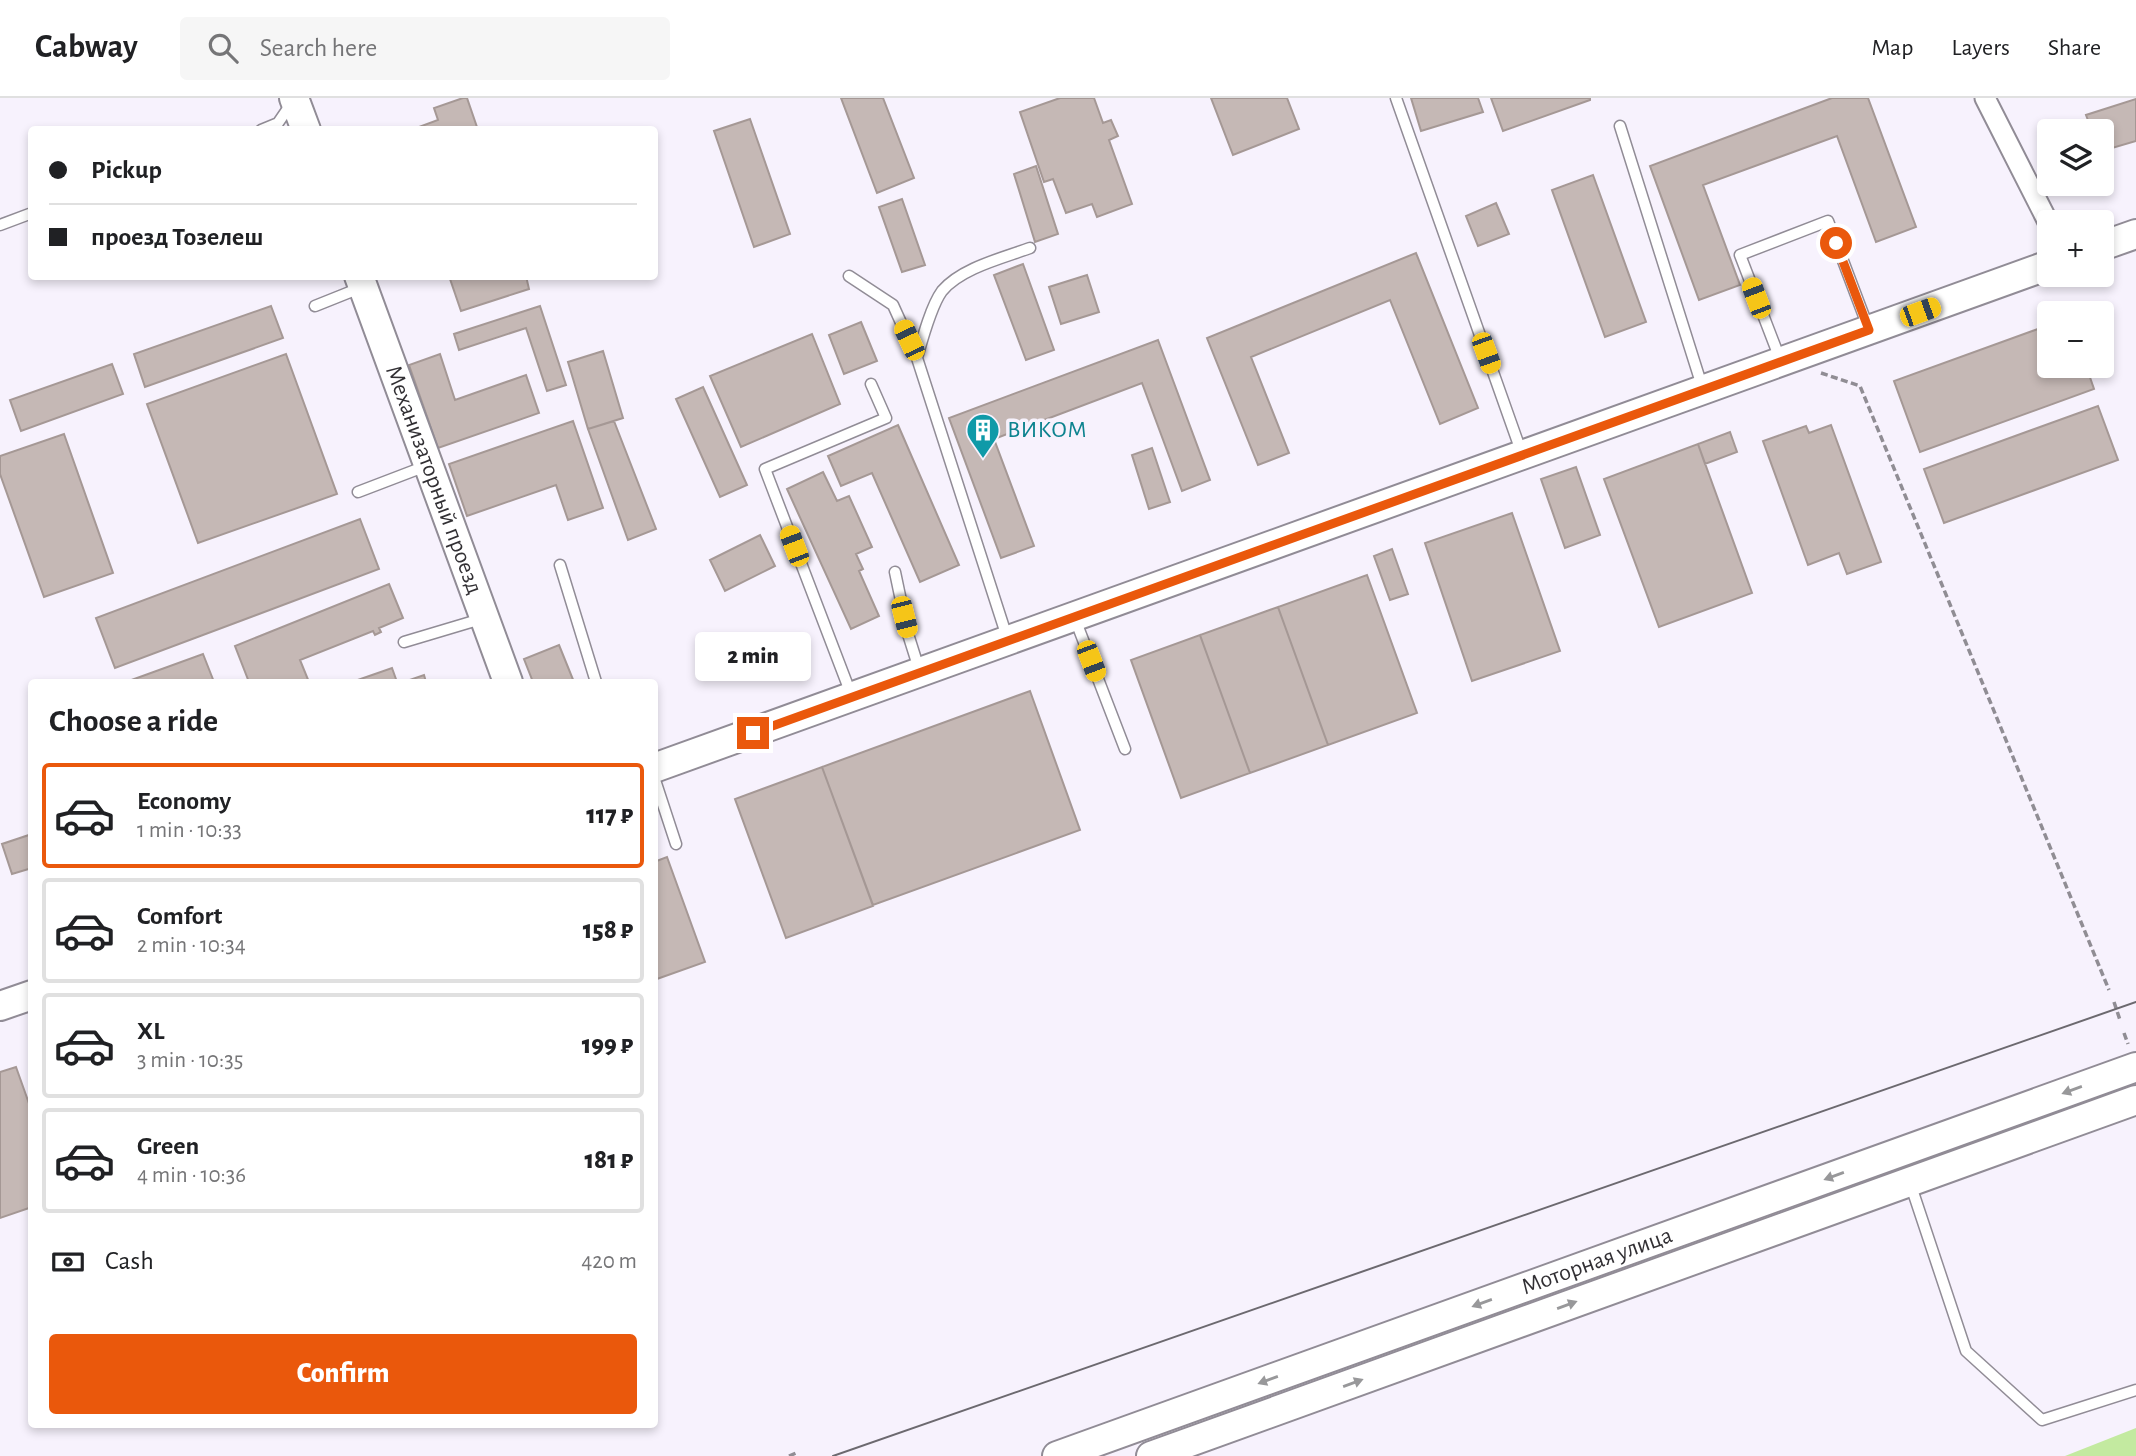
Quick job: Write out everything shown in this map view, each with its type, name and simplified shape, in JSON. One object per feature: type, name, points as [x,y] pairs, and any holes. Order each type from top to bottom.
[{"type":"main road","points":[[294,98],[304,126]]},
{"type":"main road","points":[[2114,242],[2136,234]]},
{"type":"main road","points":[[658,767],[2037,269]]},
{"type":"main road","name":"Механизаторный проезд","points":[[361,281],[507,679]]},
{"type":"main road","points":[[0,1006],[28,996]]},
{"type":"main road","name":"Моторная улица","points":[[1056,1456],[2136,1067]]},
{"type":"main road","name":"Моторная улица","points":[[1151,1456],[2136,1100]]},
{"type":"main road","points":[[1447,1315],[1458,1345]]},
{"type":"street","points":[[1985,98],[2042,210]]},
{"type":"lane","points":[[271,126],[278,123],[294,98]]},
{"type":"lane","points":[[1396,98],[1523,455]]},
{"type":"lane","points":[[1620,126],[1703,390]]},
{"type":"lane","points":[[0,225],[28,214]]},
{"type":"lane","points":[[1793,358],[1740,255],[1828,222],[1869,330]]},
{"type":"lane","points":[[917,358],[924,332],[943,291],[969,271],[1030,248]]},
{"type":"lane","points":[[849,275],[893,305],[917,358],[1008,641]]},
{"type":"lane","points":[[315,306],[361,281]]},
{"type":"lane","points":[[852,698],[765,469],[886,418],[871,384]]},
{"type":"lane","points":[[358,492],[428,465]]},
{"type":"lane","points":[[560,565],[595,679]]},
{"type":"lane","points":[[895,572],[908,634],[920,673]]},
{"type":"lane","points":[[1074,617],[1125,749]]},
{"type":"lane","points":[[404,642],[484,618]]},
{"type":"lane","points":[[658,789],[676,844]]},
{"type":"lane","points":[[1909,1182],[1966,1351],[2042,1420],[2136,1390]]},
{"type":"path","points":[[1793,358],[1811,370],[1860,386],[2109,990]]},
{"type":"path","points":[[2114,1002],[2120,1020]]},
{"type":"path","points":[[789,1456],[796,1454]]},
{"type":"green space","points":[[2136,1428],[2136,1456],[2065,1456]]},
{"type":"building","points":[[467,98],[477,126],[422,126],[438,120],[434,108]]},
{"type":"building","points":[[841,98],[883,98],[914,178],[877,193]]},
{"type":"building","points":[[1060,98],[1094,98],[1103,123],[1111,120],[1118,136],[1109,140],[1132,204],[1097,217],[1092,204],[1066,213],[1053,179],[1044,182],[1020,112]]},
{"type":"building","points":[[1211,98],[1287,98],[1299,129],[1233,155]]},
{"type":"building","points":[[1411,98],[1478,98],[1483,112],[1421,131]]},
{"type":"building","points":[[1491,98],[1590,98],[1590,100],[1503,131]]},
{"type":"building","points":[[1832,98],[1868,98],[1916,227],[1876,242],[1837,136],[1703,185],[1740,285],[1699,300],[1650,166]]},
{"type":"building","points":[[2136,99],[2136,141],[2114,147],[2114,119],[2088,119],[2086,115]]},
{"type":"building","points":[[750,119],[790,234],[754,247],[714,131]]},
{"type":"building","points":[[1036,166],[1058,234],[1035,242],[1014,174]]},
{"type":"building","points":[[1593,175],[1646,322],[1605,337],[1552,190]]},
{"type":"building","points":[[902,199],[925,265],[902,272],[879,207]]},
{"type":"building","points":[[1496,203],[1509,234],[1478,246],[1466,216]]},
{"type":"building","points":[[1416,253],[1478,408],[1440,424],[1390,300],[1251,357],[1289,453],[1258,465],[1207,338]]},
{"type":"building","points":[[1023,264],[1054,350],[1026,360],[994,275]]},
{"type":"building","points":[[1087,275],[1099,312],[1061,324],[1049,287]]},
{"type":"building","points":[[450,280],[527,280],[529,289],[461,311]]},
{"type":"building","points":[[271,306],[283,338],[145,387],[134,354]]},
{"type":"building","points":[[540,306],[566,385],[547,391],[526,328],[459,350],[454,334]]},
{"type":"building","points":[[861,322],[877,361],[844,374],[829,335]]},
{"type":"building","points":[[2037,329],[2037,378],[2090,378],[2094,389],[1920,452],[1894,381]]},
{"type":"building","points":[[812,334],[840,404],[741,447],[710,376]]},
{"type":"building","name":"ВИКОМ","points":[[1158,340],[1210,480],[1182,491],[1142,383],[994,439],[1034,546],[1001,558],[949,418]]},
{"type":"building","points":[[603,351],[623,418],[588,429],[568,362]]},
{"type":"building","points":[[286,354],[337,494],[198,543],[147,404]]},
{"type":"building","points":[[440,354],[455,400],[526,375],[539,413],[438,448],[409,365]]},
{"type":"building","points":[[112,364],[123,394],[21,431],[10,400]]},
{"type":"building","points":[[703,387],[747,485],[720,497],[676,399]]},
{"type":"building","points":[[2098,406],[2118,460],[1944,523],[1924,469]]},
{"type":"building","points":[[573,421],[603,508],[568,520],[556,485],[467,516],[449,464]]},
{"type":"building","points":[[614,421],[656,529],[628,540],[588,429]]},
{"type":"building","points":[[898,425],[959,565],[920,582],[872,473],[841,486],[828,456]]},
{"type":"building","points":[[1831,425],[1881,562],[1847,574],[1839,553],[1808,565],[1763,441],[1806,426],[1809,433]]},
{"type":"building","points":[[1730,432],[1737,452],[1705,464],[1698,444]]},
{"type":"building","points":[[64,434],[113,573],[44,597],[0,474],[0,456]]},
{"type":"building","points":[[1698,444],[1752,593],[1659,627],[1604,479]]},
{"type":"building","points":[[1152,448],[1170,502],[1149,509],[1132,455]]},
{"type":"building","points":[[1576,467],[1600,535],[1565,548],[1541,479]]},
{"type":"building","points":[[823,472],[837,501],[849,496],[872,547],[856,554],[863,569],[859,571],[879,616],[851,629],[787,489]]},
{"type":"building","points":[[1512,513],[1560,651],[1472,681],[1425,543]]},
{"type":"building","points":[[360,519],[379,569],[115,668],[96,618]]},
{"type":"building","points":[[760,535],[775,566],[725,591],[710,560]]},
{"type":"building","points":[[1392,549],[1408,594],[1390,600],[1374,556]]},
{"type":"building","points":[[1367,575],[1417,713],[1328,745],[1278,607]]},
{"type":"building","points":[[389,584],[403,618],[379,628],[381,632],[375,635],[373,631],[300,660],[308,679],[248,679],[235,646]]},
{"type":"building","points":[[1278,607],[1328,745],[1250,773],[1200,635]]},
{"type":"building","points":[[1200,635],[1250,773],[1181,798],[1131,660]]},
{"type":"building","points":[[559,645],[573,679],[532,679],[524,659]]},
{"type":"building","points":[[203,654],[213,679],[134,679]]},
{"type":"building","points":[[392,668],[396,679],[361,679]]},
{"type":"building","points":[[1030,691],[1080,830],[873,905],[822,767]]},
{"type":"building","points":[[822,767],[873,906],[786,938],[735,799]]},
{"type":"building","points":[[28,835],[28,869],[12,874],[2,844]]},
{"type":"building","points":[[667,857],[705,962],[658,979],[658,860]]},
{"type":"building","points":[[16,1067],[28,1101],[28,1208],[0,1218],[0,1072]]},
{"type":"tram line","points":[[833,1456],[2136,1002]]},
{"type":"place","name":"ВИКОМ","points":[[983,460]]},
{"type":"route","points":[[753,733],[1869,330],[1836,243]]}]
